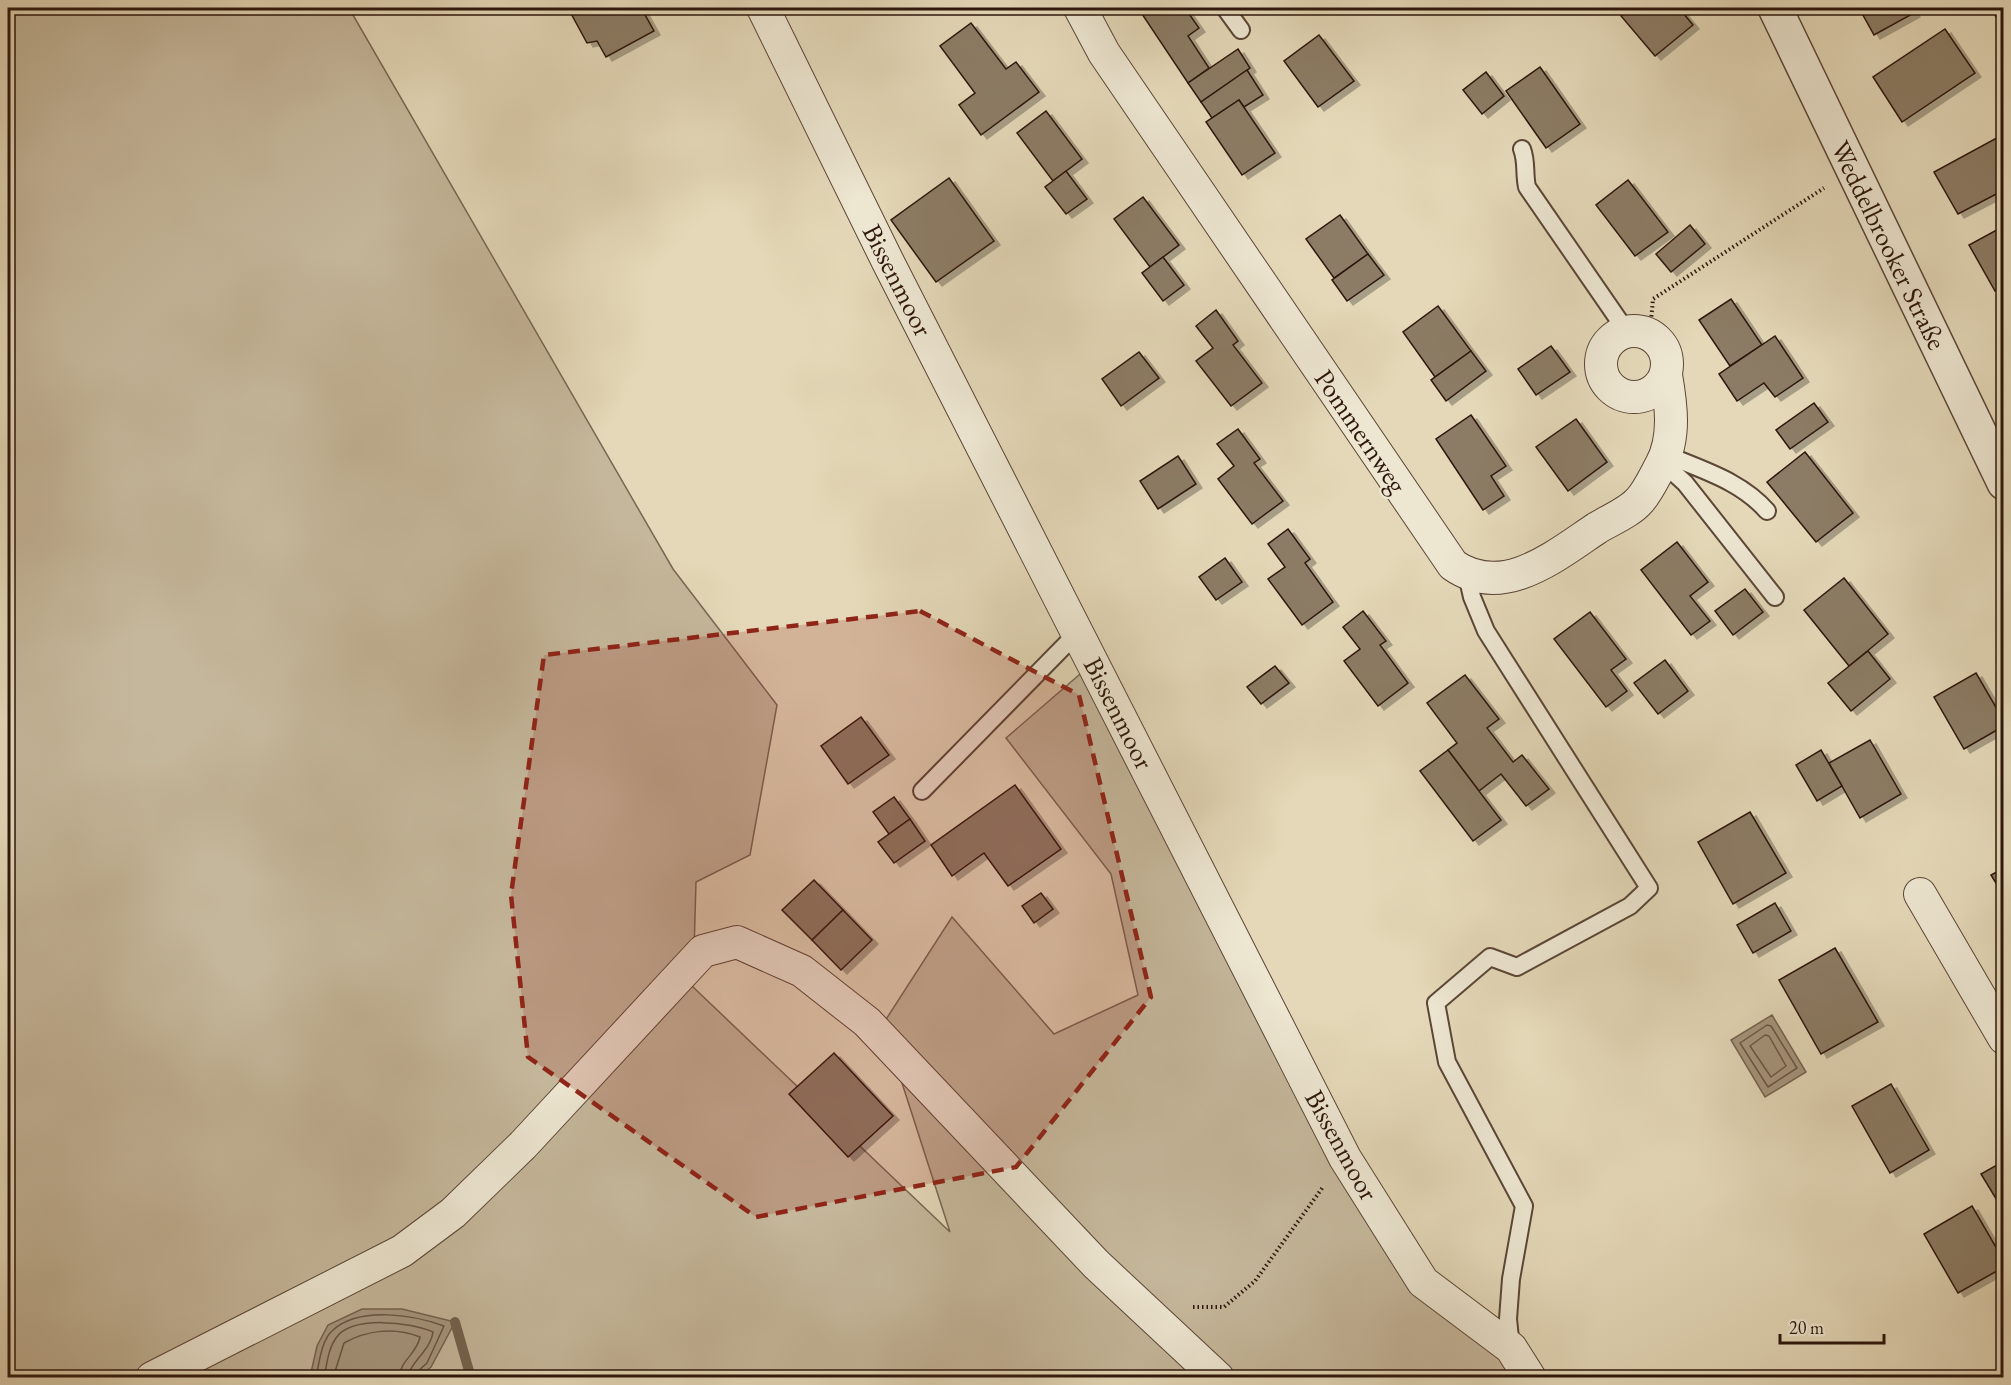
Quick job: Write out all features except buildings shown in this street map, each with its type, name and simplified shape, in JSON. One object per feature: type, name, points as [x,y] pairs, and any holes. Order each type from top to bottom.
[{"type":"street","name":"Bissenmoor","points":[[763,8],[888,262],[1345,1158],[1423,1282],[1511,1348],[1530,1377]]},
{"type":"street","name":"Pommernweg","points":[[1080,8],[1104,53],[1453,565],[1467,575]]},
{"type":"street","name":"Weddelbrooker Straße","points":[[1774,8],[2004,483]]},
{"type":"street","points":[[1467,575],[1486,579],[1532,571],[1639,501],[1664,459],[1673,413],[1666,375],[1667,357],[1658,341],[1649,335],[1627,332],[1616,336],[1602,354],[1604,377],[1610,387],[1619,394],[1641,397],[1660,385],[1666,375]]},
{"type":"street","points":[[1920,894],[2004,1038]]},
{"type":"street","points":[[152,1377],[402,1251],[453,1213],[523,1145],[703,951],[737,942],[802,971],[867,1022],[1096,1264],[1218,1377]]},
{"type":"lane","points":[[1224,8],[1241,30]]},
{"type":"lane","points":[[1522,149],[1527,162],[1524,174],[1527,187],[1627,332]]},
{"type":"lane","points":[[1664,459],[1738,485],[1753,494],[1767,511]]},
{"type":"lane","points":[[1664,459],[1775,597]]},
{"type":"lane","points":[[1467,575],[1472,597],[1486,631],[1649,888],[1630,906],[1517,967],[1490,957],[1436,1003],[1447,1062],[1524,1206],[1511,1279],[1508,1319],[1511,1348]]},
{"type":"lane","points":[[922,790],[1078,632]]},
{"type":"path","points":[[1658,341],[1651,324],[1653,298],[1852,169]]},
{"type":"path","points":[[1184,1308],[1224,1307],[1255,1281],[1345,1158]]},
{"type":"highlighted area","points":[[920,611],[1079,695],[1151,997],[1016,1167],[756,1217],[528,1057],[511,895],[544,655]]},
{"type":"shaded area","points":[[8,8],[349,8],[673,569],[777,705],[750,855],[696,882],[693,987],[950,1232],[883,1024],[952,917],[1054,1034],[1138,995],[1111,874],[1006,738],[1086,669],[1339,1167],[1503,1352],[1520,1377],[8,1377]]},
{"type":"water","points":[[1772,1015],[1806,1072],[1765,1097],[1731,1040]]},
{"type":"water","points":[[362,1309],[402,1309],[455,1322],[431,1367],[419,1377],[310,1377],[317,1346],[328,1325]]},
{"type":"waterway","points":[[455,1322],[471,1378]]}]
